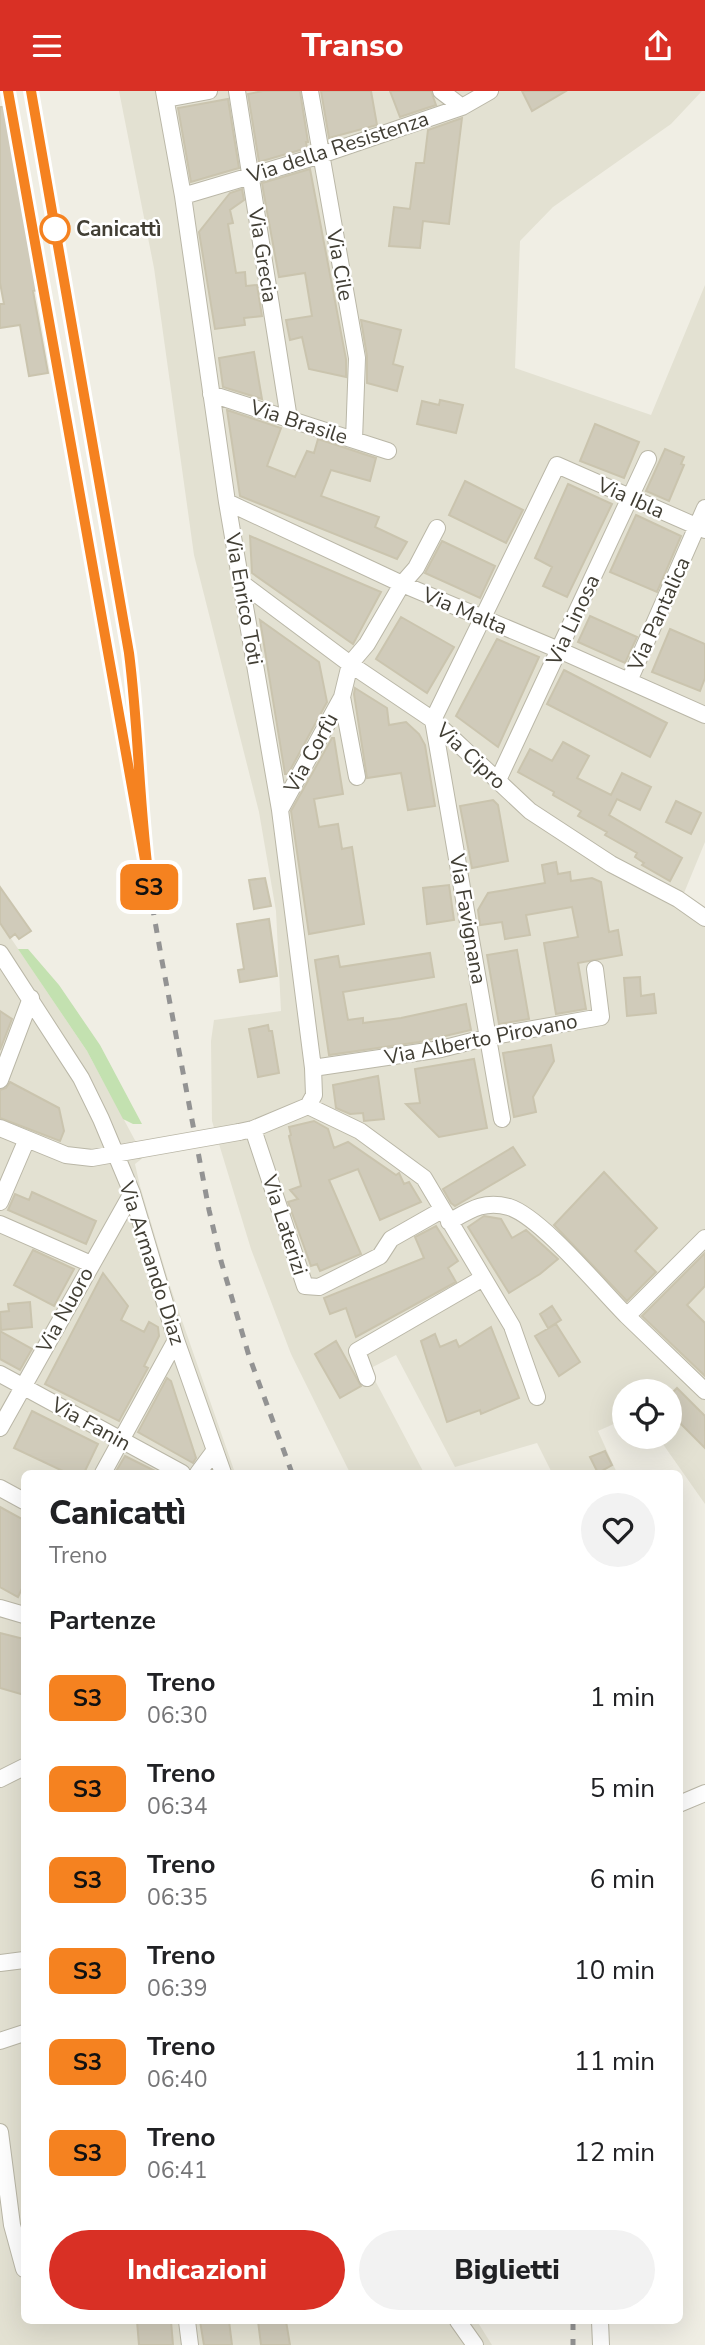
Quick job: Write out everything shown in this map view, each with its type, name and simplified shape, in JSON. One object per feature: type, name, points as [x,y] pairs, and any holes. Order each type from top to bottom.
[{"type":"street","points":[[165,95],[209,91]]},
{"type":"street","name":"Via Grecia","points":[[237,91],[289,419]]},
{"type":"street","name":"Via Cile","points":[[310,91],[358,358],[354,440]]},
{"type":"street","points":[[441,91],[462,107]]},
{"type":"street","name":"Via della Resistenza","points":[[183,196],[321,155],[462,107],[490,91]]},
{"type":"street","name":"Via Enrico Toti","points":[[165,95],[183,196],[227,502],[280,810],[313,1068],[314,1095],[307,1106]]},
{"type":"street","name":"Via Brasile","points":[[211,394],[388,451]]},
{"type":"street","name":"Via Linosa","points":[[498,780],[648,459]]},
{"type":"street","name":"Via Ibla","points":[[484,618],[557,465],[701,528]]},
{"type":"street","name":"Via Malta","points":[[227,502],[402,585],[705,714]]},
{"type":"street","name":"Via Pantalica","points":[[629,681],[701,528],[705,508]]},
{"type":"street","points":[[358,777],[342,697],[350,664],[368,644],[437,528]]},
{"type":"street","name":"Via Cipro","points":[[243,584],[350,664],[433,720],[530,811],[611,864],[678,899],[705,918]]},
{"type":"street","points":[[433,720],[484,618]]},
{"type":"street","name":"Via Corfù","points":[[280,810],[342,697]]},
{"type":"street","name":"Via Favignana","points":[[433,720],[502,1119]]},
{"type":"street","name":"Via Armando Diaz","points":[[2,963],[31,998],[81,1078],[101,1119],[132,1193],[176,1340],[222,1470]]},
{"type":"street","name":"Via Alberto Pirovano","points":[[313,1068],[441,1049],[488,1037],[601,1017],[594,969]]},
{"type":"street","points":[[0,1080],[31,998]]},
{"type":"street","points":[[0,1128],[66,1155],[92,1158],[246,1131],[307,1106],[360,1131],[424,1178],[512,1326],[537,1397]]},
{"type":"street","name":"Via Laterizi","points":[[246,1131],[305,1286],[319,1287],[380,1256],[391,1239],[446,1216]]},
{"type":"street","points":[[0,1202],[27,1139]]},
{"type":"street","name":"Via Nuoro","points":[[0,1428],[132,1193]]},
{"type":"street","points":[[446,1216],[480,1205],[493,1204],[511,1207],[535,1222],[705,1391]]},
{"type":"street","points":[[0,1224],[91,1264]]},
{"type":"street","points":[[627,1316],[705,1238]]},
{"type":"street","points":[[367,1378],[357,1351],[483,1278]]},
{"type":"street","points":[[105,1470],[176,1340]]},
{"type":"street","name":"Via Fanin","points":[[0,1374],[176,1470]]},
{"type":"street","points":[[200,1470],[215,1450]]},
{"type":"street","points":[[0,1488],[21,1499]]},
{"type":"street","points":[[0,1608],[21,1614]]},
{"type":"street","points":[[0,1779],[21,1768]]},
{"type":"street","points":[[683,1802],[705,1793]]},
{"type":"street","points":[[0,1963],[21,1960]]},
{"type":"street","points":[[0,2041],[21,2034]]},
{"type":"street","points":[[0,2132],[12,2225],[21,2258]]},
{"type":"street","points":[[187,2324],[190,2345]]},
{"type":"street","points":[[460,2324],[475,2345]]},
{"type":"street","points":[[600,2324],[601,2345]]},
{"type":"shaded area","points":[[119,91],[702,91],[671,124],[553,207],[520,241],[515,368],[651,415],[705,285],[705,842],[684,893],[705,907],[705,1504],[666,1449],[682,1449],[682,1379],[612,1379],[612,1425],[598,1431],[616,1470],[550,1470],[537,1443],[455,1467],[396,1355],[369,1369],[422,1470],[349,1470],[291,1354],[251,1249],[212,1121],[211,1041],[214,1020],[281,1011],[276,911],[259,812],[194,555],[154,268]]},
{"type":"shaded area","points":[[0,922],[87,1051],[144,1157],[135,1164],[140,1186],[170,1286],[234,1470],[21,1470],[21,2324],[479,2324],[492,2345],[0,2345]]},
{"type":"green space","points":[[18,949],[28,949],[59,985],[100,1045],[142,1124],[133,1124],[123,1119],[87,1051]]},
{"type":"building","points":[[263,91],[300,91],[307,148],[259,162],[248,94]]},
{"type":"building","points":[[321,91],[371,91],[377,125],[329,138]]},
{"type":"building","points":[[390,91],[431,91],[436,105],[400,117]]},
{"type":"building","points":[[522,91],[566,91],[532,111]]},
{"type":"building","points":[[228,99],[239,168],[191,182],[178,108]]},
{"type":"building","points":[[0,107],[7,107],[39,290],[33,291],[48,373],[29,376],[20,325],[0,328],[0,304],[4,304],[0,283]]},
{"type":"building","points":[[462,118],[449,224],[423,221],[420,248],[389,246],[394,207],[410,209],[416,163],[424,163],[428,130]]},
{"type":"building","points":[[310,169],[346,359],[346,377],[309,369],[302,337],[290,340],[286,320],[312,316],[305,273],[279,277],[264,195],[262,183]]},
{"type":"building","points":[[242,189],[244,200],[230,210],[233,223],[228,224],[236,273],[245,272],[246,286],[257,285],[262,316],[244,318],[245,325],[215,329],[199,232],[230,193]]},
{"type":"building","points":[[361,320],[401,330],[393,364],[403,367],[397,391],[367,383],[367,356]]},
{"type":"building","points":[[254,352],[262,399],[223,387],[219,358]]},
{"type":"building","points":[[440,400],[463,405],[456,433],[417,424],[422,401],[439,405]]},
{"type":"building","points":[[227,410],[281,428],[267,466],[295,477],[307,451],[314,453],[318,439],[376,458],[370,481],[331,470],[321,496],[379,517],[375,527],[407,542],[397,559],[240,496]]},
{"type":"building","points":[[595,424],[639,442],[624,478],[580,461]]},
{"type":"building","points":[[665,449],[684,457],[681,464],[684,465],[669,501],[646,491]]},
{"type":"building","points":[[465,481],[523,510],[506,543],[449,515]]},
{"type":"building","points":[[568,484],[612,504],[567,597],[543,586],[552,567],[535,558]]},
{"type":"building","points":[[636,515],[681,536],[657,592],[610,572]]},
{"type":"building","points":[[250,536],[381,592],[353,644],[252,573]]},
{"type":"building","points":[[442,541],[495,566],[480,598],[425,573]]},
{"type":"building","points":[[590,616],[637,637],[625,663],[578,642]]},
{"type":"building","points":[[401,617],[454,647],[427,693],[376,659]]},
{"type":"building","points":[[260,620],[319,662],[327,702],[288,774],[285,774]]},
{"type":"building","points":[[670,629],[705,644],[705,678],[700,691],[652,672]]},
{"type":"building","points":[[497,639],[539,657],[498,747],[456,716]]},
{"type":"building","points":[[564,670],[667,723],[650,757],[547,704]]},
{"type":"building","points":[[355,688],[387,708],[389,725],[406,722],[419,734],[425,745],[435,806],[408,810],[401,773],[367,778]]},
{"type":"building","points":[[332,738],[343,794],[314,799],[319,827],[338,824],[342,849],[352,847],[364,924],[309,934],[291,811]]},
{"type":"building","points":[[563,742],[589,756],[577,778],[611,795],[622,773],[651,787],[640,810],[617,799],[609,815],[682,858],[670,881],[642,865],[644,863],[635,857],[637,853],[578,816],[581,811],[518,772],[530,749],[552,761]]},
{"type":"building","points":[[493,800],[498,805],[508,861],[472,868],[460,806]]},
{"type":"building","points":[[676,801],[701,813],[691,834],[666,822]]},
{"type":"building","points":[[556,862],[558,874],[570,872],[571,881],[592,878],[601,882],[609,932],[618,930],[622,955],[578,963],[586,1009],[556,1014],[544,943],[578,937],[572,907],[526,915],[530,935],[505,939],[502,922],[480,925],[478,910],[488,893],[545,883],[542,865]]},
{"type":"building","points":[[265,878],[271,906],[254,909],[249,880]]},
{"type":"building","points":[[449,885],[454,920],[427,924],[423,888]]},
{"type":"building","points":[[0,887],[31,931],[19,939],[15,934],[10,938],[0,923]]},
{"type":"building","points":[[269,919],[277,976],[240,982],[238,970],[244,969],[237,924]]},
{"type":"building","points":[[517,950],[529,1019],[499,1024],[487,955]]},
{"type":"building","points":[[430,953],[434,977],[343,992],[348,1020],[363,1018],[363,1023],[401,1018],[466,1004],[471,1030],[419,1042],[329,1055],[315,960],[338,956],[340,967]]},
{"type":"building","points":[[640,977],[641,996],[654,994],[656,1013],[627,1016],[624,978]]},
{"type":"building","points":[[0,1011],[12,1019],[0,1050]]},
{"type":"building","points":[[268,1025],[269,1031],[272,1031],[279,1073],[258,1077],[249,1029]]},
{"type":"building","points":[[551,1045],[554,1061],[533,1097],[536,1112],[514,1117],[503,1053]]},
{"type":"building","points":[[474,1059],[487,1128],[439,1137],[406,1104],[420,1103],[415,1069]]},
{"type":"building","points":[[378,1076],[384,1119],[364,1121],[363,1113],[350,1114],[336,1108],[333,1085]]},
{"type":"building","points":[[10,1082],[59,1108],[64,1131],[60,1141],[0,1118],[0,1090],[6,1088]]},
{"type":"building","points":[[314,1121],[328,1129],[334,1148],[348,1142],[396,1175],[399,1173],[404,1184],[409,1182],[421,1202],[380,1220],[358,1169],[329,1180],[361,1254],[320,1271],[317,1264],[311,1266],[288,1202],[298,1199],[290,1190],[301,1186],[289,1127]]},
{"type":"building","points":[[513,1147],[525,1165],[455,1206],[451,1203],[443,1189]]},
{"type":"building","points":[[604,1172],[657,1228],[635,1251],[656,1272],[627,1301],[554,1225]]},
{"type":"building","points":[[32,1192],[96,1221],[86,1244],[8,1210],[15,1194],[29,1200]]},
{"type":"building","points":[[484,1216],[501,1219],[512,1238],[526,1230],[558,1259],[509,1293],[468,1227]]},
{"type":"building","points":[[436,1226],[458,1261],[448,1268],[456,1282],[356,1337],[346,1308],[330,1314],[324,1298],[424,1258],[415,1237]]},
{"type":"building","points":[[33,1250],[74,1269],[54,1306],[14,1285]]},
{"type":"building","points":[[705,1253],[705,1286],[687,1305],[705,1323],[705,1376],[642,1316]]},
{"type":"building","points":[[103,1273],[128,1306],[121,1320],[144,1332],[149,1322],[158,1327],[159,1336],[144,1366],[148,1368],[119,1421],[45,1384]]},
{"type":"building","points":[[30,1302],[32,1327],[1,1330],[0,1312],[9,1311],[8,1304]]},
{"type":"building","points":[[552,1306],[561,1320],[548,1328],[540,1314]]},
{"type":"building","points":[[556,1324],[580,1362],[559,1376],[535,1336]]},
{"type":"building","points":[[491,1327],[519,1398],[481,1414],[480,1410],[447,1422],[421,1341],[435,1334],[440,1347],[456,1340],[459,1347]]},
{"type":"building","points":[[0,1331],[32,1349],[20,1370],[0,1359]]},
{"type":"building","points":[[336,1341],[361,1386],[340,1398],[315,1354]]},
{"type":"building","points":[[167,1378],[171,1381],[196,1458],[193,1463],[138,1432]]},
{"type":"building","points":[[682,1393],[705,1416],[705,1448],[682,1425]]},
{"type":"building","points":[[32,1411],[98,1444],[85,1470],[61,1470],[14,1448]]},
{"type":"building","points":[[605,1451],[612,1465],[596,1470],[590,1457]]},
{"type":"building","points":[[125,1456],[153,1470],[117,1470]]},
{"type":"building","points":[[0,1507],[21,1518],[21,1590],[18,1597],[0,1587]]},
{"type":"building","points":[[0,1633],[21,1638],[21,1694],[0,1688]]},
{"type":"building","points":[[137,2324],[171,2324],[173,2345],[139,2345]]},
{"type":"building","points":[[200,2324],[229,2324],[232,2345],[204,2345]]},
{"type":"building","points":[[258,2324],[286,2324],[290,2345],[261,2345]]},
{"type":"railway","points":[[8,91],[162,961],[209,1210],[249,1356],[291,1470]]},
{"type":"railway","points":[[32,91],[129,653],[140,787]]},
{"type":"railway","points":[[573,2324],[573,2345]]},
{"type":"train","name":"S3","points":[[8,91],[150,888],[142,834],[136,714],[129,653],[31,91]]},
{"type":"place","name":"Canicattì","points":[[55,229]]}]
